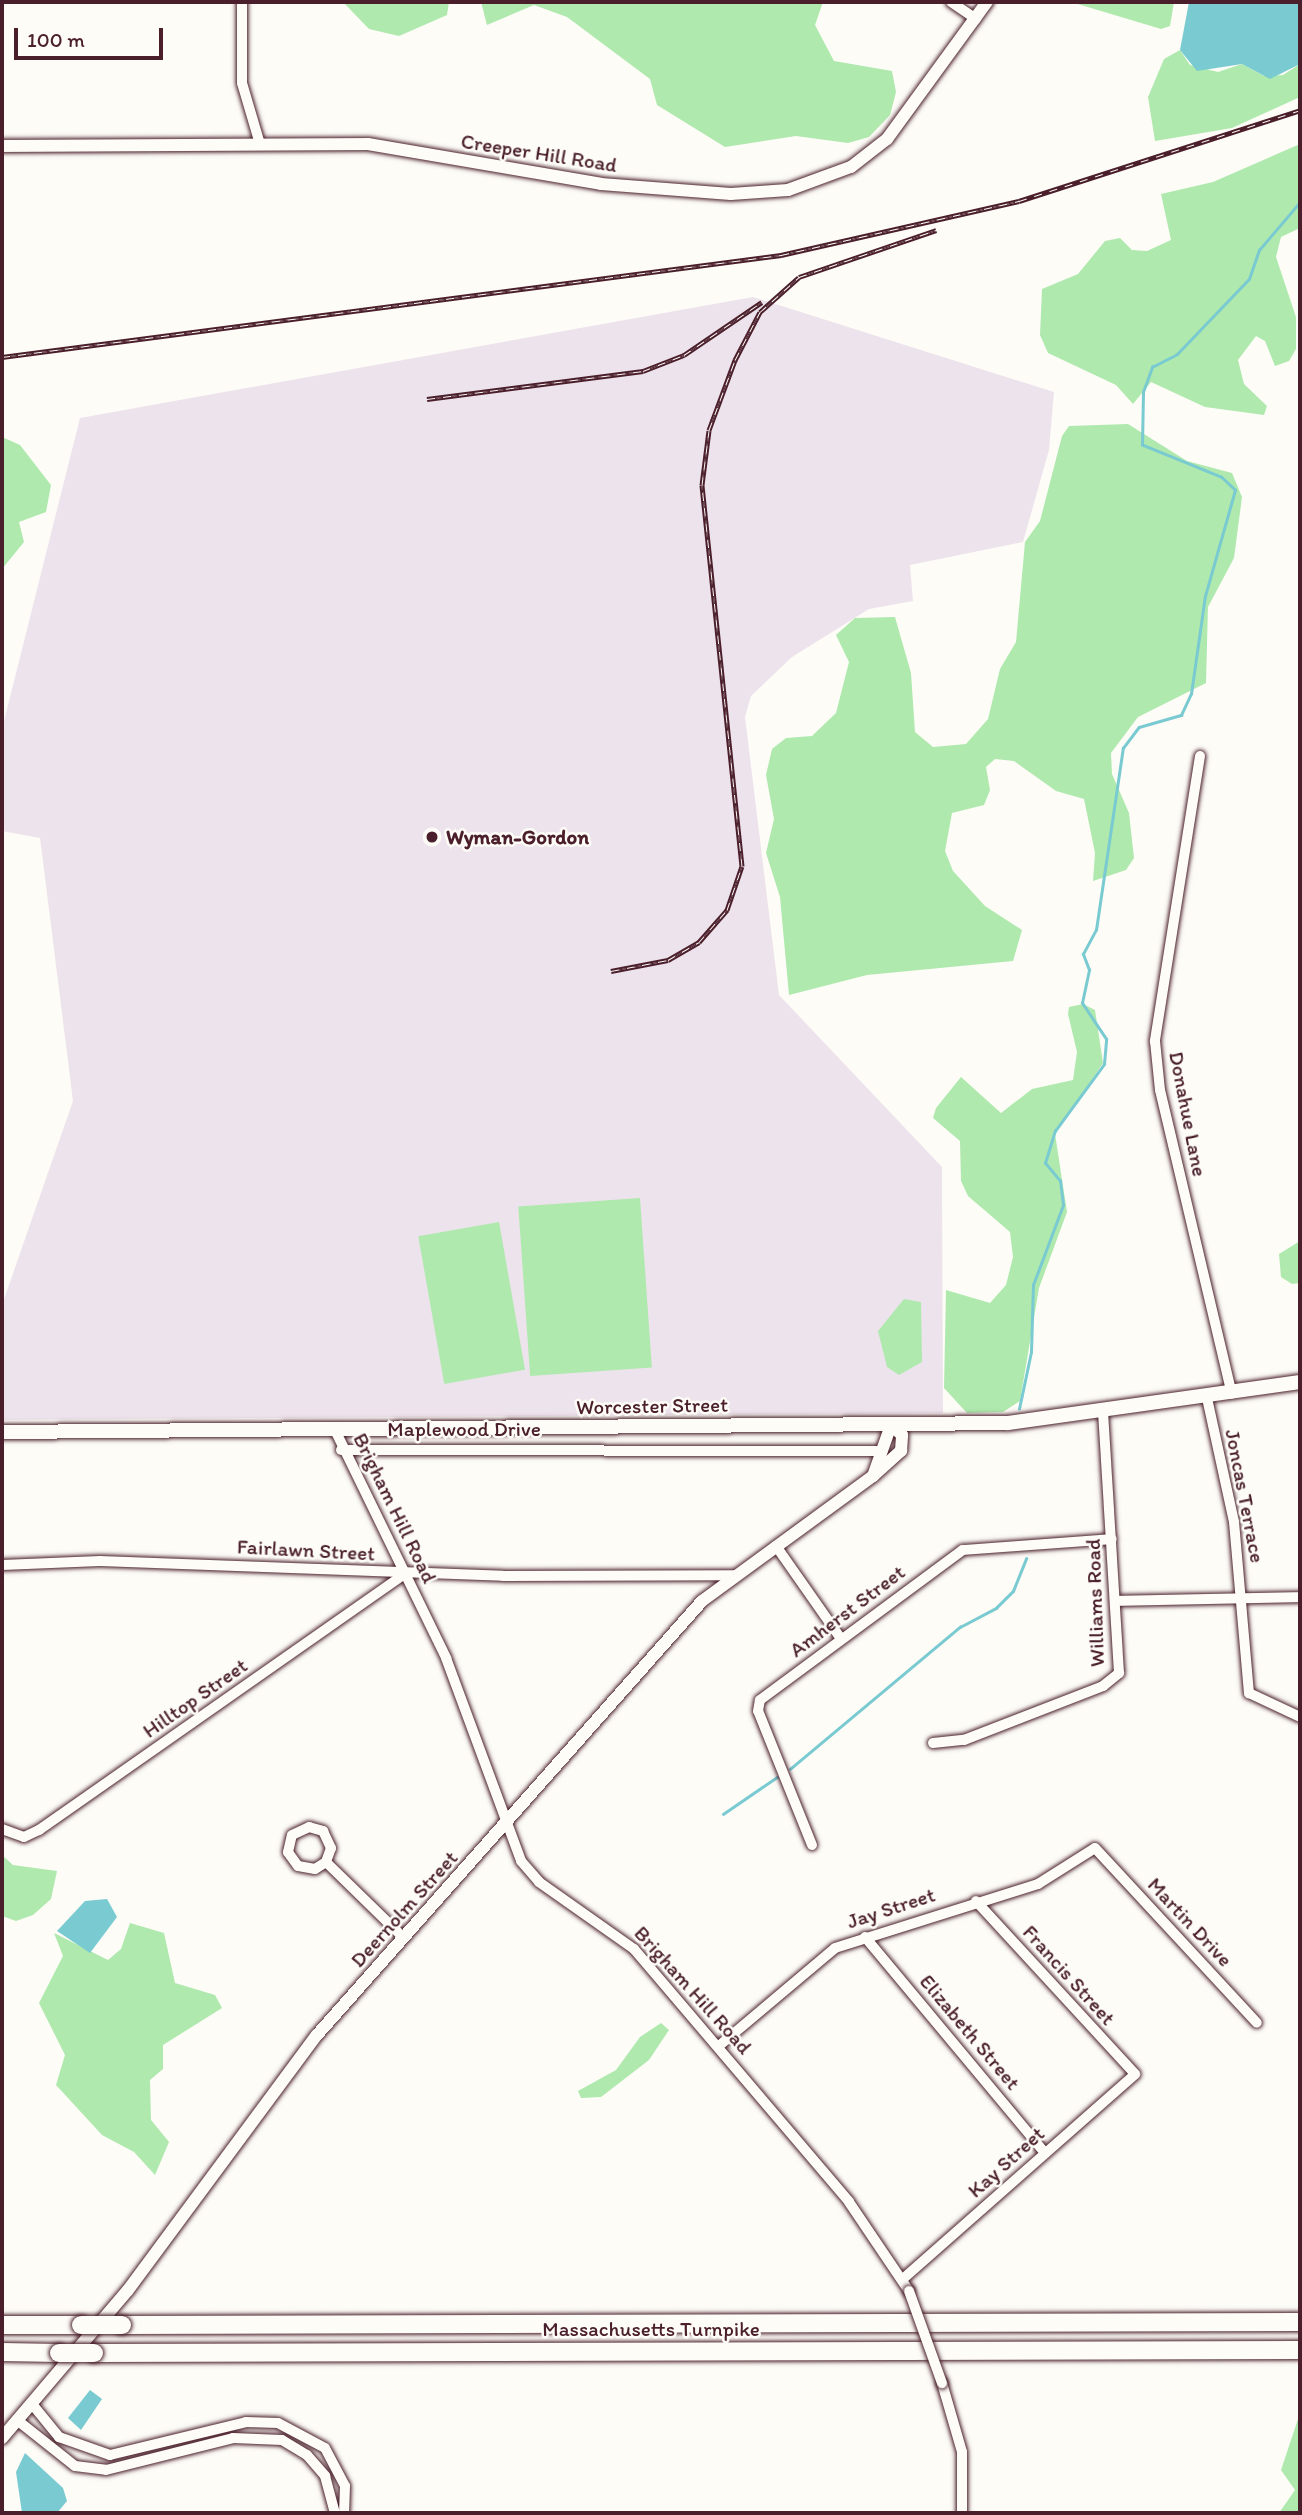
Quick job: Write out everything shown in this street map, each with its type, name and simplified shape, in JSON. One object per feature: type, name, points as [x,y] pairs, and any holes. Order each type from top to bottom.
[{"type":"highway","name":"Massachusetts Turnpike","points":[[2,2325],[1300,2322]]},
{"type":"highway","name":"Massachusetts Turnpike","points":[[2,2353],[1300,2350]]},
{"type":"main road","name":"Worcester Street","points":[[2,1432],[891,1425],[1103,1414],[1300,1382]]},
{"type":"street","points":[[242,2],[242,83],[260,144]]},
{"type":"street","points":[[950,2],[976,19]]},
{"type":"street","name":"Creeper Hill Road","points":[[2,146],[368,144],[601,184],[731,194],[788,190],[845,170],[880,146],[920,101],[987,2]]},
{"type":"street","name":"Donahue Lane","points":[[1200,756],[1154,1035],[1160,1090],[1233,1394]]},
{"type":"street","name":"Joncas Terrace","points":[[1206,1398],[1244,1601],[1249,1693],[1300,1717]]},
{"type":"street","name":"Williams Road","points":[[933,1743],[964,1740],[1113,1681],[1120,1657],[1103,1414]]},
{"type":"street","points":[[873,1476],[891,1425]]},
{"type":"street","name":"Deernolm Street","points":[[2,2438],[128,2290],[317,2035],[688,1616],[734,1575],[873,1476],[901,1451],[902,1435],[891,1425]]},
{"type":"street","name":"Brigham Hill Road","points":[[335,1430],[341,1450],[449,1666],[503,1826],[533,1877],[634,1949],[720,2045],[904,2278],[942,2383],[962,2452],[962,2513]]},
{"type":"street","name":"Maplewood Drive","points":[[341,1450],[881,1451]]},
{"type":"street","name":"Amherst Street","points":[[812,1845],[757,1705],[841,1639],[963,1550],[1112,1539]]},
{"type":"street","points":[[776,1546],[841,1639]]},
{"type":"street","name":"Fairlawn Street","points":[[2,1565],[100,1561],[405,1574],[734,1575]]},
{"type":"street","name":"Hilltop Street","points":[[2,1829],[24,1837],[39,1830],[405,1574]]},
{"type":"street","points":[[1116,1601],[1244,1601],[1300,1597]]},
{"type":"street","points":[[309,1826],[323,1831],[331,1848],[326,1862],[315,1869],[298,1867],[288,1852],[292,1835],[309,1826]]},
{"type":"street","name":"Jay Street","points":[[720,2045],[828,1952],[865,1937],[1043,1882],[1095,1848]]},
{"type":"street","name":"Martin Drive","points":[[1095,1848],[1257,2023]]},
{"type":"street","points":[[326,1862],[404,1938]]},
{"type":"street","name":"Francis Street","points":[[976,1901],[1134,2074]]},
{"type":"street","name":"Elizabeth Street","points":[[865,1937],[1045,2153]]},
{"type":"street","name":"Kay Street","points":[[904,2278],[1134,2074]]},
{"type":"street","points":[[32,2404],[59,2437],[79,2449],[110,2455],[246,2422],[278,2423],[325,2448],[345,2486],[344,2513]]},
{"type":"street","points":[[17,2420],[75,2466],[106,2470],[233,2438],[282,2440],[307,2455],[325,2476],[335,2513]]},
{"type":"shaded area","name":"Wyman-Gordon","points":[[753,297],[1054,392],[1049,450],[1023,542],[910,565],[913,601],[869,609],[792,657],[751,696],[745,717],[779,995],[942,1167],[943,1413],[2,1420],[2,1305],[73,1101],[40,838],[2,831],[2,729],[80,418]]},
{"type":"green space","points":[[343,2],[449,2],[447,15],[399,36],[369,29]]},
{"type":"green space","points":[[481,2],[823,2],[815,25],[834,61],[892,71],[896,92],[890,115],[869,137],[848,143],[796,136],[725,147],[657,105],[650,79],[567,17],[534,5],[487,25]]},
{"type":"green space","points":[[1071,2],[1174,2],[1170,26],[1161,29]]},
{"type":"green space","points":[[1180,50],[1190,65],[1218,72],[1242,64],[1264,76],[1283,75],[1300,64],[1300,97],[1232,128],[1155,141],[1148,97],[1164,59]]},
{"type":"green space","points":[[1300,144],[1300,228],[1281,237],[1276,257],[1296,317],[1296,349],[1289,361],[1275,366],[1265,341],[1256,336],[1238,360],[1244,384],[1267,406],[1264,415],[1205,407],[1151,382],[1133,404],[1116,385],[1048,353],[1040,335],[1042,289],[1078,274],[1105,241],[1120,238],[1132,250],[1147,251],[1171,240],[1161,194],[1213,182]]},
{"type":"green space","points":[[1128,424],[1187,461],[1232,473],[1242,497],[1234,558],[1208,607],[1206,683],[1138,717],[1111,753],[1112,774],[1129,813],[1134,858],[1126,870],[1093,881],[1095,853],[1084,799],[1056,791],[1014,761],[995,759],[986,767],[990,790],[984,805],[952,813],[945,851],[953,871],[985,906],[1022,930],[1013,961],[867,975],[789,995],[780,897],[766,853],[774,819],[766,775],[772,749],[786,738],[812,736],[836,713],[849,662],[836,635],[855,618],[895,617],[911,673],[915,732],[933,747],[966,744],[988,719],[1000,669],[1016,642],[1025,542],[1040,521],[1062,436],[1069,426]]},
{"type":"green space","points":[[2,437],[20,445],[51,485],[46,512],[19,522],[24,542],[2,569]]},
{"type":"green space","points":[[1083,1004],[1095,1010],[1103,1063],[1055,1134],[1067,1212],[1039,1288],[1020,1401],[1003,1412],[967,1413],[944,1388],[946,1290],[990,1303],[1006,1285],[1013,1257],[1010,1232],[968,1196],[961,1181],[960,1141],[933,1118],[936,1108],[961,1077],[1001,1113],[1032,1089],[1073,1080],[1077,1052],[1068,1014],[1069,1007]]},
{"type":"green space","points":[[640,1198],[652,1368],[530,1376],[518,1207]]},
{"type":"green space","points":[[499,1222],[525,1370],[444,1384],[418,1236]]},
{"type":"green space","points":[[1300,1241],[1300,1283],[1292,1284],[1281,1277],[1279,1254]]},
{"type":"green space","points":[[904,1299],[921,1302],[922,1362],[899,1375],[887,1367],[878,1331]]},
{"type":"green space","points":[[2,1855],[13,1865],[57,1871],[51,1899],[33,1915],[16,1921],[2,1916]]},
{"type":"green space","points":[[130,1923],[164,1933],[175,1983],[215,1995],[222,2008],[163,2045],[163,2069],[150,2080],[151,2120],[169,2142],[155,2175],[134,2152],[102,2135],[56,2085],[65,2055],[39,2003],[63,1956],[54,1933],[108,1960],[121,1949]]},
{"type":"green space","points":[[661,2023],[669,2030],[649,2060],[601,2097],[581,2098],[578,2091],[616,2070],[640,2037]]},
{"type":"green space","points":[[1300,2413],[1300,2513],[1279,2513],[1295,2490],[1281,2470]]},
{"type":"water","points":[[1189,2],[1300,2],[1300,64],[1270,79],[1242,64],[1197,71],[1180,50]]},
{"type":"water","points":[[107,1899],[117,1917],[90,1953],[57,1931],[85,1901]]},
{"type":"water","points":[[90,2390],[102,2399],[81,2430],[68,2418]]},
{"type":"water","points":[[25,2453],[63,2488],[67,2501],[57,2513],[22,2513],[16,2472]]},
{"type":"waterway","points":[[1019,1409],[1031,1352],[1033,1285],[1063,1205],[1060,1181],[1045,1163],[1055,1131],[1104,1064],[1106,1039],[1082,1003],[1089,970],[1083,954],[1096,930],[1123,748],[1139,727],[1181,715],[1191,694],[1205,596],[1235,490],[1221,477],[1142,445],[1143,392],[1152,367],[1177,354],[1249,279],[1259,250],[1300,202]]},
{"type":"waterway","points":[[790,1769],[960,1627],[996,1608],[1013,1591],[1026,1559]]},
{"type":"waterway","points":[[723,1814],[777,1777]]},
{"type":"railway","points":[[2,357],[781,255],[1019,201],[1300,110]]},
{"type":"railway","points":[[611,971],[668,960],[699,942],[727,910],[742,866],[702,485],[709,430],[735,360],[760,312],[799,277],[936,230]]},
{"type":"railway","points":[[427,399],[643,371],[684,355],[762,302]]},
{"type":"place","name":"Wyman-Gordon","points":[[432,837]]}]
